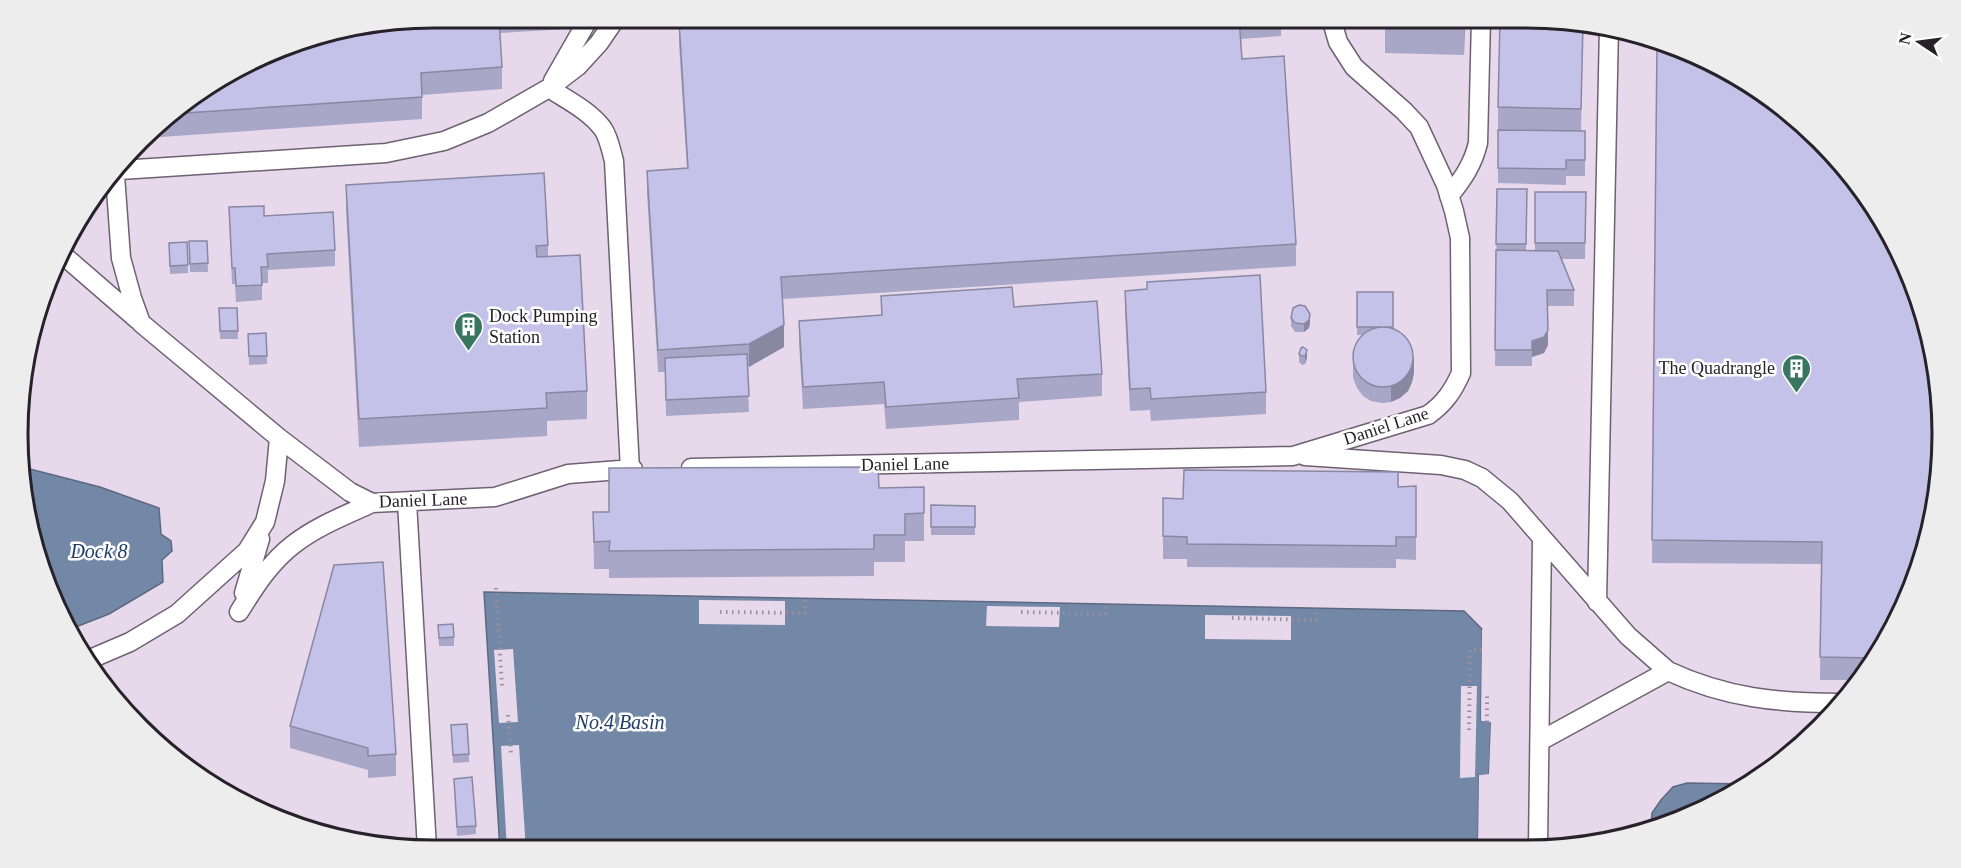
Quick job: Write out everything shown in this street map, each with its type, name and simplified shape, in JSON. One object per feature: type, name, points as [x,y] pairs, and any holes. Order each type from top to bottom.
[{"type":"lane","points":[[549,88],[583,28]]},
{"type":"lane","points":[[127,170],[386,153],[444,141],[488,123],[549,88],[578,66],[609,28]]},
{"type":"lane","name":"Daniel Lane","points":[[677,468],[1293,456],[1428,415],[1439,407],[1455,388],[1461,373],[1460,238],[1449,196],[1419,127],[1354,67],[1338,42],[1334,28]]},
{"type":"lane","points":[[1449,196],[1468,172],[1478,143],[1481,28]]},
{"type":"lane","points":[[1597,602],[1609,37]]},
{"type":"lane","points":[[549,88],[592,117],[603,129],[614,161],[630,470]]},
{"type":"lane","points":[[116,182],[121,258],[141,323]]},
{"type":"lane","name":"Daniel Lane","points":[[68,259],[279,438],[350,492],[372,503],[495,498],[568,474],[654,469]]},
{"type":"lane","points":[[279,438],[275,481],[239,612],[269,567],[293,544],[331,522],[372,503]]},
{"type":"lane","points":[[1293,456],[1441,465],[1465,470],[1482,478],[1502,493],[1628,636],[1668,671],[1689,681],[1739,696],[1830,704]]},
{"type":"lane","points":[[407,502],[426,840]]},
{"type":"lane","points":[[96,657],[130,642],[177,614],[247,551],[265,522]]},
{"type":"lane","points":[[1538,840],[1542,538]]},
{"type":"lane","points":[[1540,741],[1668,671]]},
{"type":"path","points":[[496,588],[502,686]]},
{"type":"path","points":[[720,612],[805,613],[805,598]]},
{"type":"path","points":[[1022,612],[1105,614],[1106,603]]},
{"type":"path","points":[[1232,618],[1316,620],[1316,607]]},
{"type":"path","points":[[1469,730],[1470,650],[1486,650]]},
{"type":"path","points":[[1487,693],[1487,722]]},
{"type":"path","points":[[508,715],[511,753]]},
{"type":"water","name":"Dock 8","points":[[30,469],[100,487],[159,508],[161,534],[171,541],[172,551],[162,560],[163,582],[109,614],[77,626],[59,589],[42,539]]},
{"type":"water","name":"No.4 Basin","points":[[484,592],[1464,611],[1482,629],[1481,721],[1491,721],[1489,775],[1479,775],[1478,840],[499,840]]},
{"type":"water","points":[[1687,783],[1732,784],[1682,809],[1652,820],[1652,813],[1673,787]]},
{"type":"pier","points":[[699,600],[785,601],[785,625],[699,624]]},
{"type":"pier","points":[[987,606],[1060,607],[1059,627],[986,626]]},
{"type":"pier","points":[[1205,615],[1291,616],[1291,640],[1205,639]]},
{"type":"pier","points":[[1482,629],[1485,632],[1484,718],[1492,718],[1494,721],[1492,775],[1490,778],[1482,778],[1481,840],[1478,840],[1479,775],[1489,774],[1491,722],[1481,721]]},
{"type":"pier","points":[[513,649],[518,722],[499,723],[494,650]]},
{"type":"pier","points":[[1461,686],[1477,686],[1475,777],[1460,778]]},
{"type":"pier","points":[[519,745],[525,840],[506,840],[501,746]]},
{"type":"building","points":[[500,28],[502,67],[421,73],[422,97],[186,113],[255,70],[329,42],[407,29]]},
{"type":"building","points":[[679,28],[1240,28],[1242,59],[1284,56],[1296,244],[781,277],[784,325],[749,344],[658,350],[647,171],[688,168]]},
{"type":"building","points":[[1500,28],[1554,29],[1583,32],[1581,109],[1498,107]]},
{"type":"building","name":"The Quadrangle","points":[[1657,50],[1706,70],[1774,112],[1814,147],[1849,187],[1864,209],[1878,231],[1902,279],[1919,329],[1932,407],[1932,461],[1925,513],[1911,564],[1891,613],[1865,658],[1820,657],[1822,542],[1652,540]]},
{"type":"building","points":[[1498,130],[1585,131],[1585,160],[1566,160],[1566,169],[1498,168]]},
{"type":"building","name":"Dock Pumping Station","points":[[544,173],[548,245],[536,246],[537,257],[580,255],[587,391],[546,393],[547,408],[359,419],[346,185]]},
{"type":"building","points":[[1497,189],[1527,189],[1526,244],[1496,244]]},
{"type":"building","points":[[1535,192],[1586,192],[1585,243],[1535,243]]},
{"type":"building","points":[[264,206],[264,216],[333,212],[335,250],[267,254],[268,267],[261,267],[262,285],[236,286],[235,268],[232,268],[229,207]]},
{"type":"building","points":[[189,241],[207,241],[208,263],[190,264]]},
{"type":"building","points":[[187,242],[188,265],[170,266],[169,243]]},
{"type":"building","points":[[1496,250],[1558,251],[1574,290],[1547,290],[1548,330],[1544,337],[1532,341],[1532,350],[1495,350]]},
{"type":"building","points":[[1260,275],[1266,392],[1151,399],[1150,388],[1130,389],[1125,291],[1147,289],[1147,282]]},
{"type":"building","points":[[1012,287],[1014,307],[1097,301],[1102,374],[1017,379],[1019,398],[886,407],[884,382],[803,387],[799,321],[882,315],[881,296]]},
{"type":"building","points":[[1357,292],[1393,292],[1393,327],[1357,327]]},
{"type":"building","points":[[1299,305],[1305,306],[1310,314],[1309,320],[1304,324],[1295,323],[1291,318],[1293,308]]},
{"type":"building","points":[[219,308],[237,308],[238,331],[220,331]]},
{"type":"building","points":[[1383,327],[1400,332],[1408,340],[1413,357],[1408,374],[1400,382],[1383,387],[1366,382],[1358,374],[1353,357],[1358,340],[1366,332]]},
{"type":"building","points":[[266,333],[267,356],[249,356],[248,334]]},
{"type":"building","points":[[1303,347],[1307,350],[1305,356],[1299,354]]},
{"type":"building","points":[[747,354],[749,396],[666,400],[665,358]]},
{"type":"building","points":[[878,467],[879,488],[924,487],[924,513],[905,514],[905,535],[874,535],[874,549],[609,551],[610,541],[594,542],[593,512],[609,512],[609,468]]},
{"type":"building","points":[[1184,470],[1398,472],[1398,487],[1416,486],[1416,537],[1396,537],[1396,546],[1187,544],[1187,537],[1163,536],[1163,498],[1183,499]]},
{"type":"building","points":[[931,505],[975,506],[975,527],[931,527]]},
{"type":"building","points":[[383,562],[396,754],[368,756],[368,748],[290,726],[334,565]]},
{"type":"building","points":[[453,624],[454,637],[439,638],[438,625]]},
{"type":"building","points":[[467,724],[469,754],[453,755],[451,725]]},
{"type":"building","points":[[472,777],[476,826],[457,827],[454,779]]},
{"type":"place","name":"Dock Pumping Station","points":[[468,352]]},
{"type":"place","name":"The Quadrangle","points":[[1796,394]]}]
